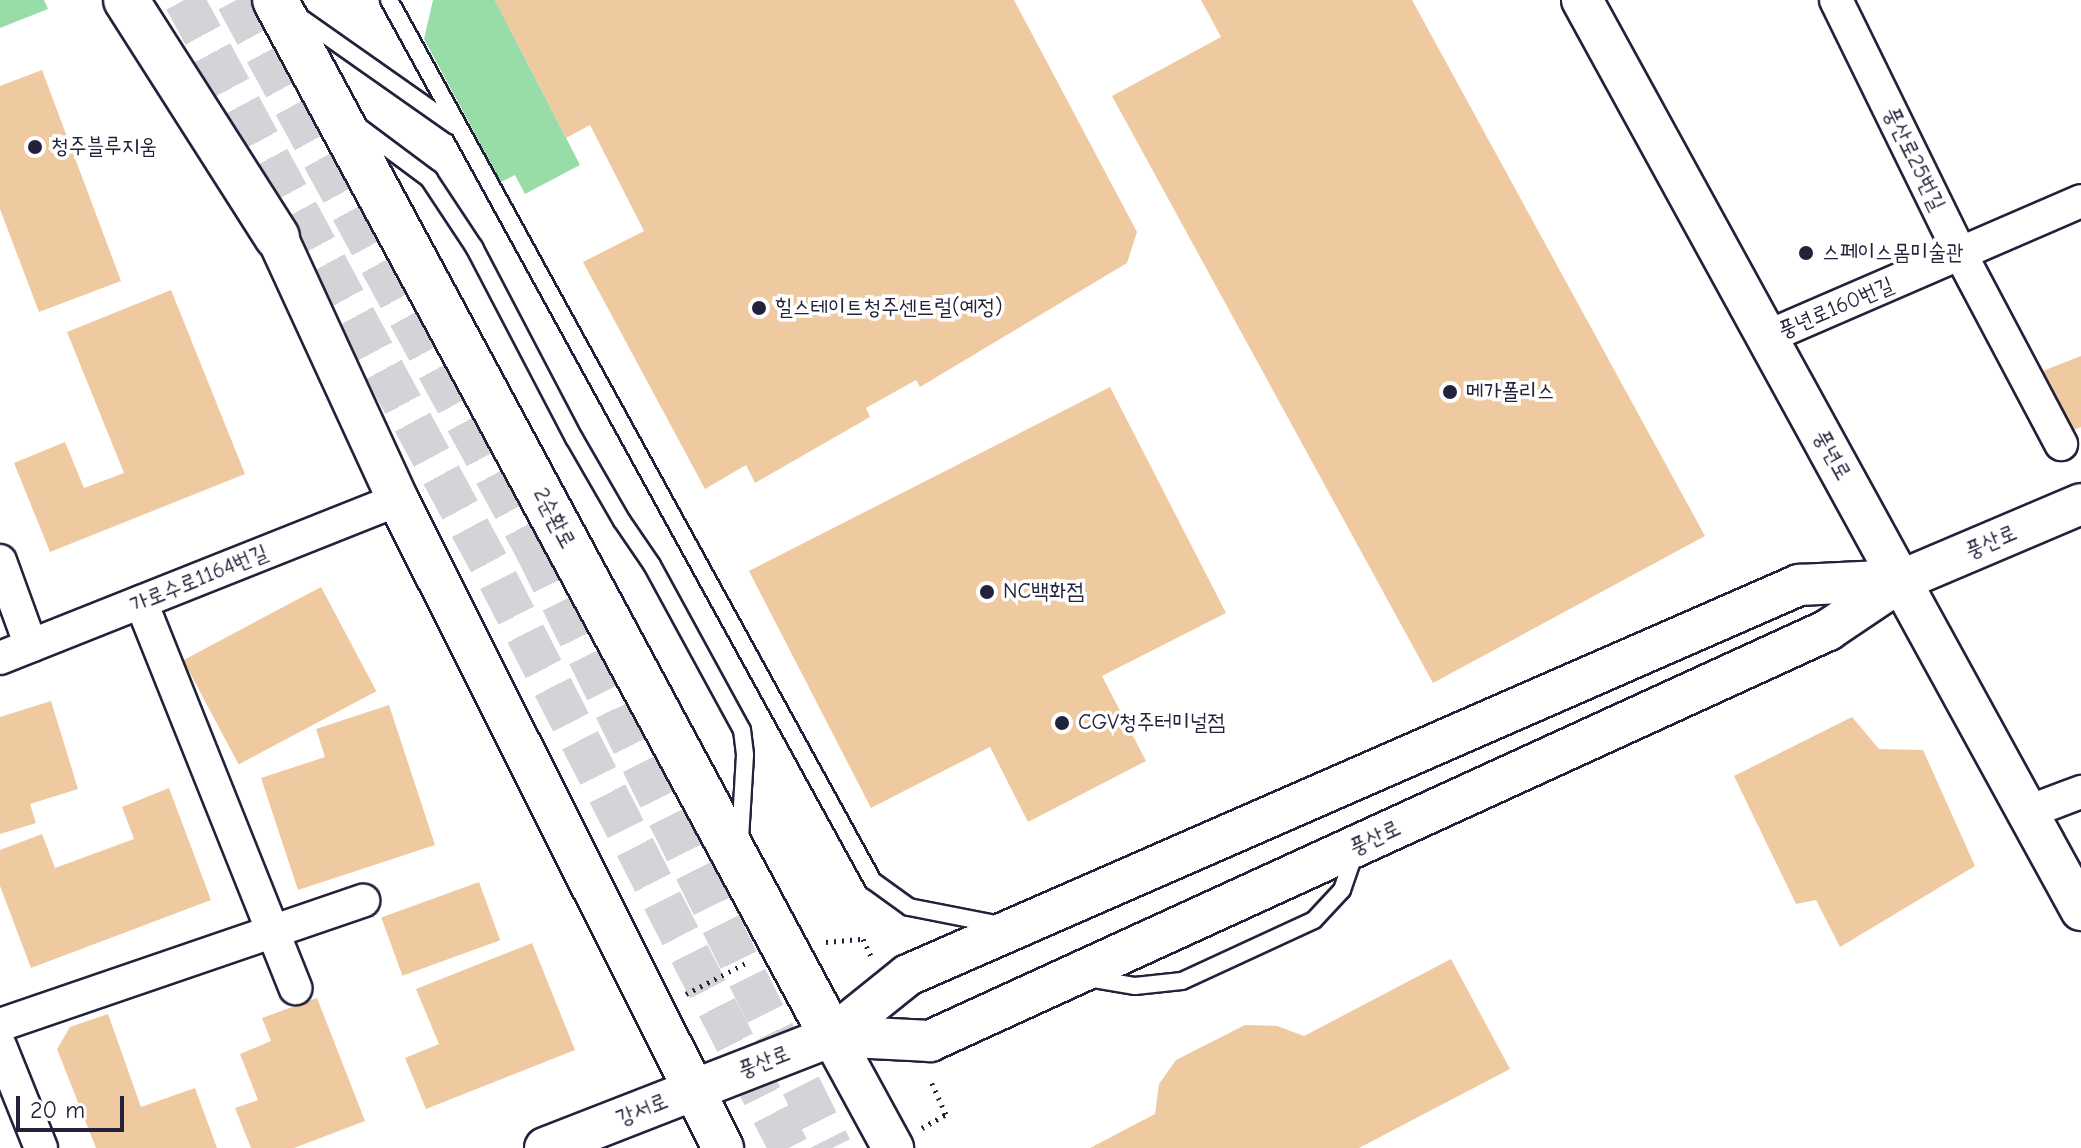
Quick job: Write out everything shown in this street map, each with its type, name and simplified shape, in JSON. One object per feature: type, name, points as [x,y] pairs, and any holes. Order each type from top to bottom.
[{"type":"main road","points":[[126,0],[277,237]]},
{"type":"main road","points":[[146,0],[277,237]]},
{"type":"main road","name":"2순환로","points":[[275,0],[832,1036]]},
{"type":"street","name":"풍년로","points":[[1582,0],[2081,910]]},
{"type":"street","name":"풍산로25번길","points":[[1836,0],[1961,255],[2061,444]]},
{"type":"street","name":"풍년로160번길","points":[[1767,337],[2081,201]]},
{"type":"street","points":[[277,237],[398,500],[723,1148]]},
{"type":"street","name":"가로수로1164번길","points":[[0,658],[398,500]]},
{"type":"street","name":"풍산로","points":[[832,1036],[930,1041],[1828,630],[1902,580],[2081,504]]},
{"type":"street","points":[[0,561],[31,646]]},
{"type":"street","name":"풍산로","points":[[695,1089],[832,1036],[908,975],[1799,585],[1902,580]]},
{"type":"street","points":[[141,602],[295,988]]},
{"type":"street","points":[[2028,812],[2081,792]]},
{"type":"street","points":[[0,1025],[363,901]]},
{"type":"street","points":[[832,1036],[892,1147]]},
{"type":"street","points":[[0,1046],[41,1148]]},
{"type":"street","name":"강서로","points":[[545,1148],[695,1089]]},
{"type":"lane","points":[[275,0],[460,129]]},
{"type":"lane","points":[[389,0],[873,881],[909,907],[1018,928]]},
{"type":"lane","points":[[332,107],[429,179],[474,247],[574,438],[652,565],[742,730],[745,755],[739,862]]},
{"type":"path","points":[[655,1009],[783,945],[863,939],[873,961]]},
{"type":"path","points":[[892,1147],[946,1114],[928,1075]]},
{"type":"green space","points":[[0,0],[44,0],[48,9],[0,28]]},
{"type":"green space","points":[[433,0],[495,0],[580,165],[525,194],[515,175],[501,182],[424,39]]},
{"type":"building","points":[[495,0],[1014,0],[1137,232],[1127,263],[920,387],[916,380],[866,408],[870,417],[755,483],[746,465],[705,489],[583,262],[644,231],[590,125],[566,138]]},
{"type":"building","name":"메가폴리스","points":[[1201,0],[1412,0],[1705,536],[1433,683],[1112,96],[1221,37]]},
{"type":"building","name":"청주블루지움","points":[[42,70],[121,281],[39,312],[0,209],[0,86]]},
{"type":"building","points":[[171,290],[245,474],[50,552],[14,463],[65,442],[84,488],[124,473],[67,332]]},
{"type":"building","points":[[2081,356],[2081,427],[2068,432],[2040,372]]},
{"type":"building","name":"NC백화점","points":[[1110,387],[1226,613],[1102,676],[1146,761],[1028,822],[990,747],[871,808],[749,571]]},
{"type":"building","points":[[321,587],[376,691],[239,764],[183,660]]},
{"type":"building","points":[[51,701],[78,789],[30,804],[36,823],[0,834],[0,717]]},
{"type":"building","points":[[389,705],[435,845],[298,890],[261,778],[325,757],[316,729]]},
{"type":"building","points":[[1852,717],[1879,749],[1923,750],[1975,866],[1840,947],[1816,900],[1796,904],[1734,776]]},
{"type":"building","points":[[169,788],[211,900],[31,968],[0,886],[0,850],[42,834],[55,868],[134,839],[122,807]]},
{"type":"building","points":[[479,882],[500,940],[402,976],[381,918]]},
{"type":"building","points":[[532,943],[575,1050],[426,1109],[405,1058],[439,1044],[416,989]]},
{"type":"building","points":[[1451,959],[1510,1069],[1359,1148],[1090,1148],[1155,1114],[1159,1084],[1176,1060],[1245,1025],[1277,1026],[1304,1036]]},
{"type":"building","points":[[317,998],[365,1121],[294,1148],[251,1148],[235,1108],[258,1100],[240,1054],[271,1041],[262,1018]]},
{"type":"building","points":[[108,1014],[141,1107],[195,1088],[217,1148],[96,1148],[57,1049],[70,1027]]},
{"type":"tunnel","points":[[184,0],[498,580],[789,1148]]},
{"type":"tunnel","points":[[236,0],[534,548],[832,1148]]},
{"type":"place","name":"청주블루지움","points":[[35,147]]},
{"type":"place","name":"스페이스몸미술관","points":[[1806,253]]},
{"type":"place","name":"힐스테이트청주센트럴(예정)","points":[[759,308]]},
{"type":"place","name":"메가폴리스","points":[[1450,392]]},
{"type":"place","name":"NC백화점","points":[[987,592]]},
{"type":"place","name":"CGV청주터미널점","points":[[1062,723]]}]
